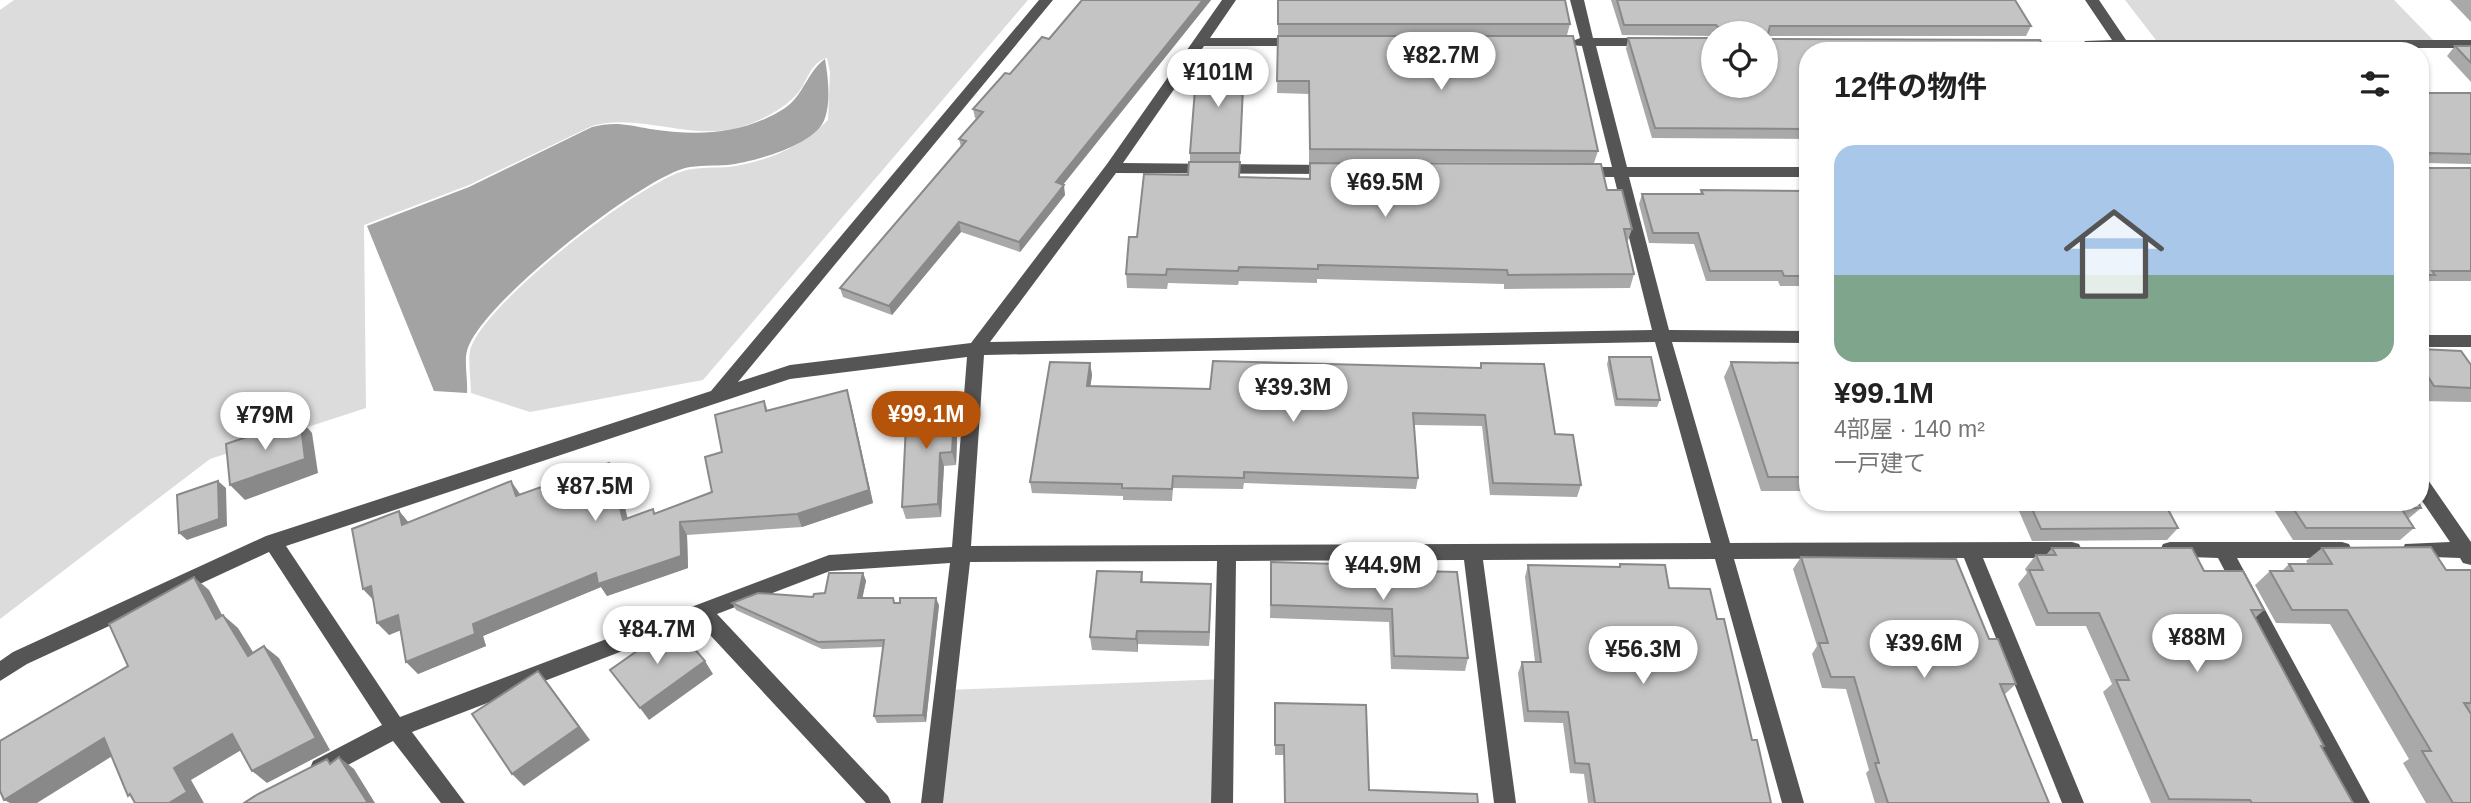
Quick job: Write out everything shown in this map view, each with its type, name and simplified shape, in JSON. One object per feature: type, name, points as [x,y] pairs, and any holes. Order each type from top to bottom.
[{"type":"street","points":[[717,396],[1046,0]]},
{"type":"street","points":[[932,803],[961,554],[976,349],[1112,168],[1229,0]]},
{"type":"street","points":[[1577,0],[1662,336],[1793,803]]},
{"type":"street","points":[[2092,0],[2121,42]]},
{"type":"street","points":[[1200,42],[1311,42]]},
{"type":"street","points":[[1560,42],[1671,42]]},
{"type":"street","points":[[2429,44],[2471,44]]},
{"type":"street","points":[[1112,168],[1346,170]]},
{"type":"street","points":[[1566,172],[1799,172]]},
{"type":"street","points":[[0,673],[20,658],[273,542],[790,372],[976,349],[1662,336],[1799,337]]},
{"type":"street","points":[[2429,341],[2471,341]]},
{"type":"street","points":[[2429,495],[2469,553]]},
{"type":"street","points":[[273,542],[396,728],[454,803]]},
{"type":"street","points":[[1970,550],[2073,803]]},
{"type":"street","points":[[303,778],[396,728],[829,564],[961,554],[2090,550]]},
{"type":"street","points":[[2157,550],[2358,550]]},
{"type":"street","points":[[2223,550],[2359,803]]},
{"type":"street","points":[[2398,550],[2469,553]]},
{"type":"street","points":[[1472,552],[1505,803]]},
{"type":"street","points":[[1222,803],[1227,553]]},
{"type":"street","points":[[702,612],[880,803]]},
{"type":"shaded area","points":[[14,0],[1028,0],[703,380],[530,412],[471,393],[469,355],[480,331],[531,277],[635,196],[687,170],[729,167],[770,157],[818,130],[828,120],[830,72],[827,58],[812,68],[801,89],[785,105],[741,127],[704,131],[629,122],[592,126],[469,185],[364,225],[366,408],[210,459],[0,619],[0,10]]},
{"type":"shaded area","points":[[2125,0],[2394,0],[2437,44],[2429,42],[2157,42]]},
{"type":"shaded area","points":[[825,59],[828,104],[820,128],[783,151],[728,165],[685,168],[633,195],[529,276],[478,330],[466,355],[467,393],[434,391],[367,226],[469,187],[592,127],[621,124],[703,133],[753,124],[791,103]]},
{"type":"shaded area","points":[[1225,679],[1222,803],[932,803],[945,690]]},
{"type":"building","points":[[1082,0],[1203,0],[1056,182],[1064,185],[1019,242],[959,222],[889,306],[840,288],[966,141],[959,139],[983,112],[973,109],[1005,73],[1010,74],[1042,37],[1049,39]]},
{"type":"building","points":[[1278,0],[1565,0],[1570,24],[1278,24]]},
{"type":"building","points":[[1617,0],[2015,0],[2031,26],[1778,26],[1778,21],[1701,21],[1701,25],[1624,25]]},
{"type":"building","points":[[1278,36],[1573,36],[1598,151],[1310,149],[1309,81],[1277,81]]},
{"type":"building","points":[[1628,38],[1701,38],[1701,98],[1778,98],[1778,39],[2041,42],[1799,42],[1799,129],[1655,128]]},
{"type":"building","points":[[2455,46],[2471,46],[2471,63]]},
{"type":"building","points":[[1197,64],[1244,65],[1240,153],[1190,153]]},
{"type":"building","points":[[2429,93],[2471,93],[2471,154],[2429,153]]},
{"type":"building","points":[[1189,162],[1240,162],[1239,177],[1310,179],[1310,163],[1601,164],[1607,190],[1622,190],[1632,229],[1624,229],[1634,274],[1508,275],[1507,270],[1318,265],[1318,269],[1239,267],[1238,271],[1167,269],[1166,275],[1126,274],[1129,237],[1137,237],[1144,174],[1188,175]]},
{"type":"building","points":[[2429,168],[2471,168],[2471,271],[2432,271],[2435,275],[2429,275]]},
{"type":"building","points":[[1701,190],[1799,191],[1799,276],[1784,276],[1782,271],[1710,271],[1698,233],[1653,233],[1642,194],[1703,194]]},
{"type":"building","points":[[2429,349],[2461,351],[2471,365],[2471,388],[2434,386],[2429,378]]},
{"type":"building","points":[[1609,357],[1651,357],[1660,400],[1617,399]]},
{"type":"building","points":[[1213,361],[1481,368],[1481,363],[1544,364],[1555,434],[1573,435],[1581,485],[1493,483],[1485,415],[1413,413],[1418,478],[1244,472],[1244,478],[1173,476],[1172,489],[1122,488],[1122,484],[1030,482],[1050,362],[1090,363],[1087,386],[1210,389]]},
{"type":"building","points":[[1731,362],[1799,363],[1799,477],[1768,477]]},
{"type":"building","points":[[847,390],[869,490],[797,514],[680,522],[681,556],[598,584],[596,573],[473,624],[475,634],[406,662],[398,615],[377,623],[371,586],[363,589],[352,529],[399,511],[402,525],[511,481],[516,496],[609,463],[623,520],[653,509],[654,514],[712,492],[705,457],[722,452],[715,415],[764,401],[766,411]]},
{"type":"building","points":[[955,401],[952,452],[940,453],[938,504],[902,507],[907,405]]},
{"type":"building","points":[[300,419],[305,459],[230,485],[226,444]]},
{"type":"building","points":[[218,481],[219,519],[179,533],[177,495]]},
{"type":"building","points":[[2033,511],[2169,511],[2178,528],[2041,529]]},
{"type":"building","points":[[2295,511],[2403,511],[2414,528],[2306,528]]},
{"type":"building","points":[[2431,547],[2446,570],[2471,570],[2471,703],[2464,703],[2471,714],[2471,803],[2453,803],[2422,751],[2431,751],[2347,610],[2292,610],[2270,571],[2293,571],[2289,564],[2332,564],[2322,548]]},
{"type":"building","points":[[2052,548],[2192,548],[2204,571],[2243,571],[2264,610],[2251,610],[2353,803],[2252,803],[2250,800],[2169,799],[2116,680],[2129,680],[2099,613],[2048,613],[2029,570],[2043,570],[2036,555],[2056,555]]},
{"type":"building","points":[[1801,557],[1956,559],[1989,639],[1998,639],[2016,684],[2000,684],[2049,803],[1888,803],[1875,763],[1879,763],[1854,677],[1831,677],[1819,643],[1828,643]]},
{"type":"building","points":[[1271,562],[1337,564],[1337,569],[1457,572],[1468,658],[1394,656],[1392,609],[1271,605]]},
{"type":"building","points":[[1620,564],[1665,565],[1669,588],[1710,589],[1717,619],[1724,619],[1752,740],[1757,740],[1771,803],[1595,803],[1589,764],[1575,763],[1568,712],[1528,711],[1522,662],[1541,662],[1528,565],[1620,567]]},
{"type":"building","points":[[1097,571],[1142,572],[1141,582],[1211,584],[1209,632],[1137,631],[1136,639],[1090,637]]},
{"type":"building","points":[[829,573],[863,573],[858,598],[893,598],[894,603],[900,603],[900,598],[936,598],[923,715],[874,716],[884,640],[818,642],[732,603],[758,593],[813,597],[814,594],[825,593]]},
{"type":"building","points":[[194,577],[216,619],[223,615],[248,656],[264,646],[316,738],[252,771],[232,734],[174,768],[187,792],[169,803],[135,803],[130,794],[128,796],[104,738],[4,800],[0,791],[0,741],[128,666],[109,624]]},
{"type":"building","points":[[674,625],[705,661],[640,708],[610,670]]},
{"type":"building","points":[[538,671],[579,727],[512,774],[472,714]]},
{"type":"building","points":[[1275,703],[1366,705],[1369,790],[1477,794],[1478,803],[1285,803],[1284,745],[1275,745]]},
{"type":"building","points":[[339,757],[368,803],[244,803],[327,759],[330,764]]}]
